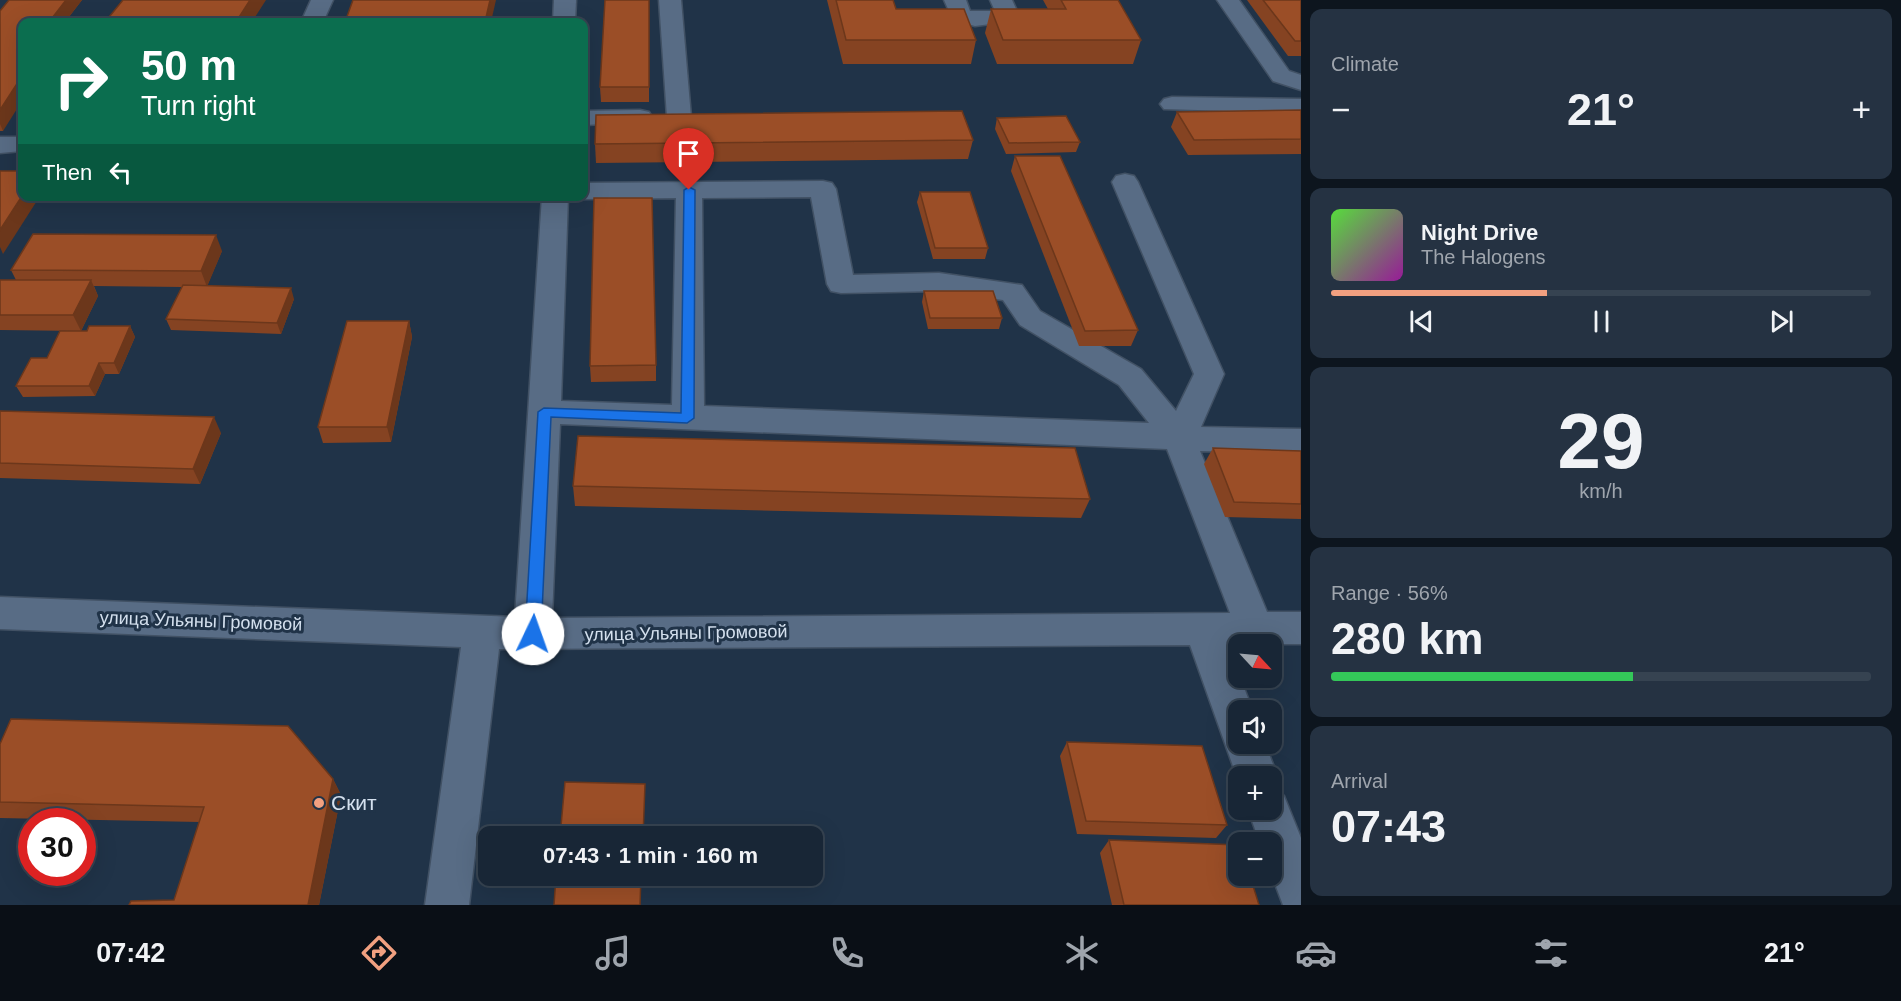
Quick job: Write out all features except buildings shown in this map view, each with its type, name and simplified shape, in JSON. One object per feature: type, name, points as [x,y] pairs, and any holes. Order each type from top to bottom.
[{"type":"street","points":[[314,18],[322,0]]},
{"type":"street","points":[[564,18],[565,0]]},
{"type":"street","points":[[588,118],[691,117],[670,0]]},
{"type":"street","points":[[955,0],[962,15],[975,19],[1005,16],[1007,13],[1001,0]]},
{"type":"street","points":[[1228,0],[1281,76],[1301,83]]},
{"type":"street","points":[[1172,104],[1301,106]]},
{"type":"street","points":[[0,145],[18,144]]},
{"type":"street","points":[[1125,182],[1209,374],[1179,438]]},
{"type":"street","points":[[588,191],[823,189],[841,284],[939,282],[1012,292],[1030,318],[1130,377],[1179,438],[1255,628]]},
{"type":"street","points":[[687,418],[689,190]]},
{"type":"street","points":[[533,634],[555,201]]},
{"type":"street","points":[[544,412],[1301,441]]},
{"type":"street","name":"улица Ульяны Громовой","points":[[0,613],[533,634],[1301,628]]},
{"type":"street","points":[[1202,627],[1229,700]]},
{"type":"street","points":[[447,905],[482,633]]},
{"type":"street","points":[[1273,820],[1301,895]]},
{"type":"place","name":"Скит","points":[[319,803]]},
{"type":"route","points":[[533,634],[544,412],[687,418],[689,190]]}]
